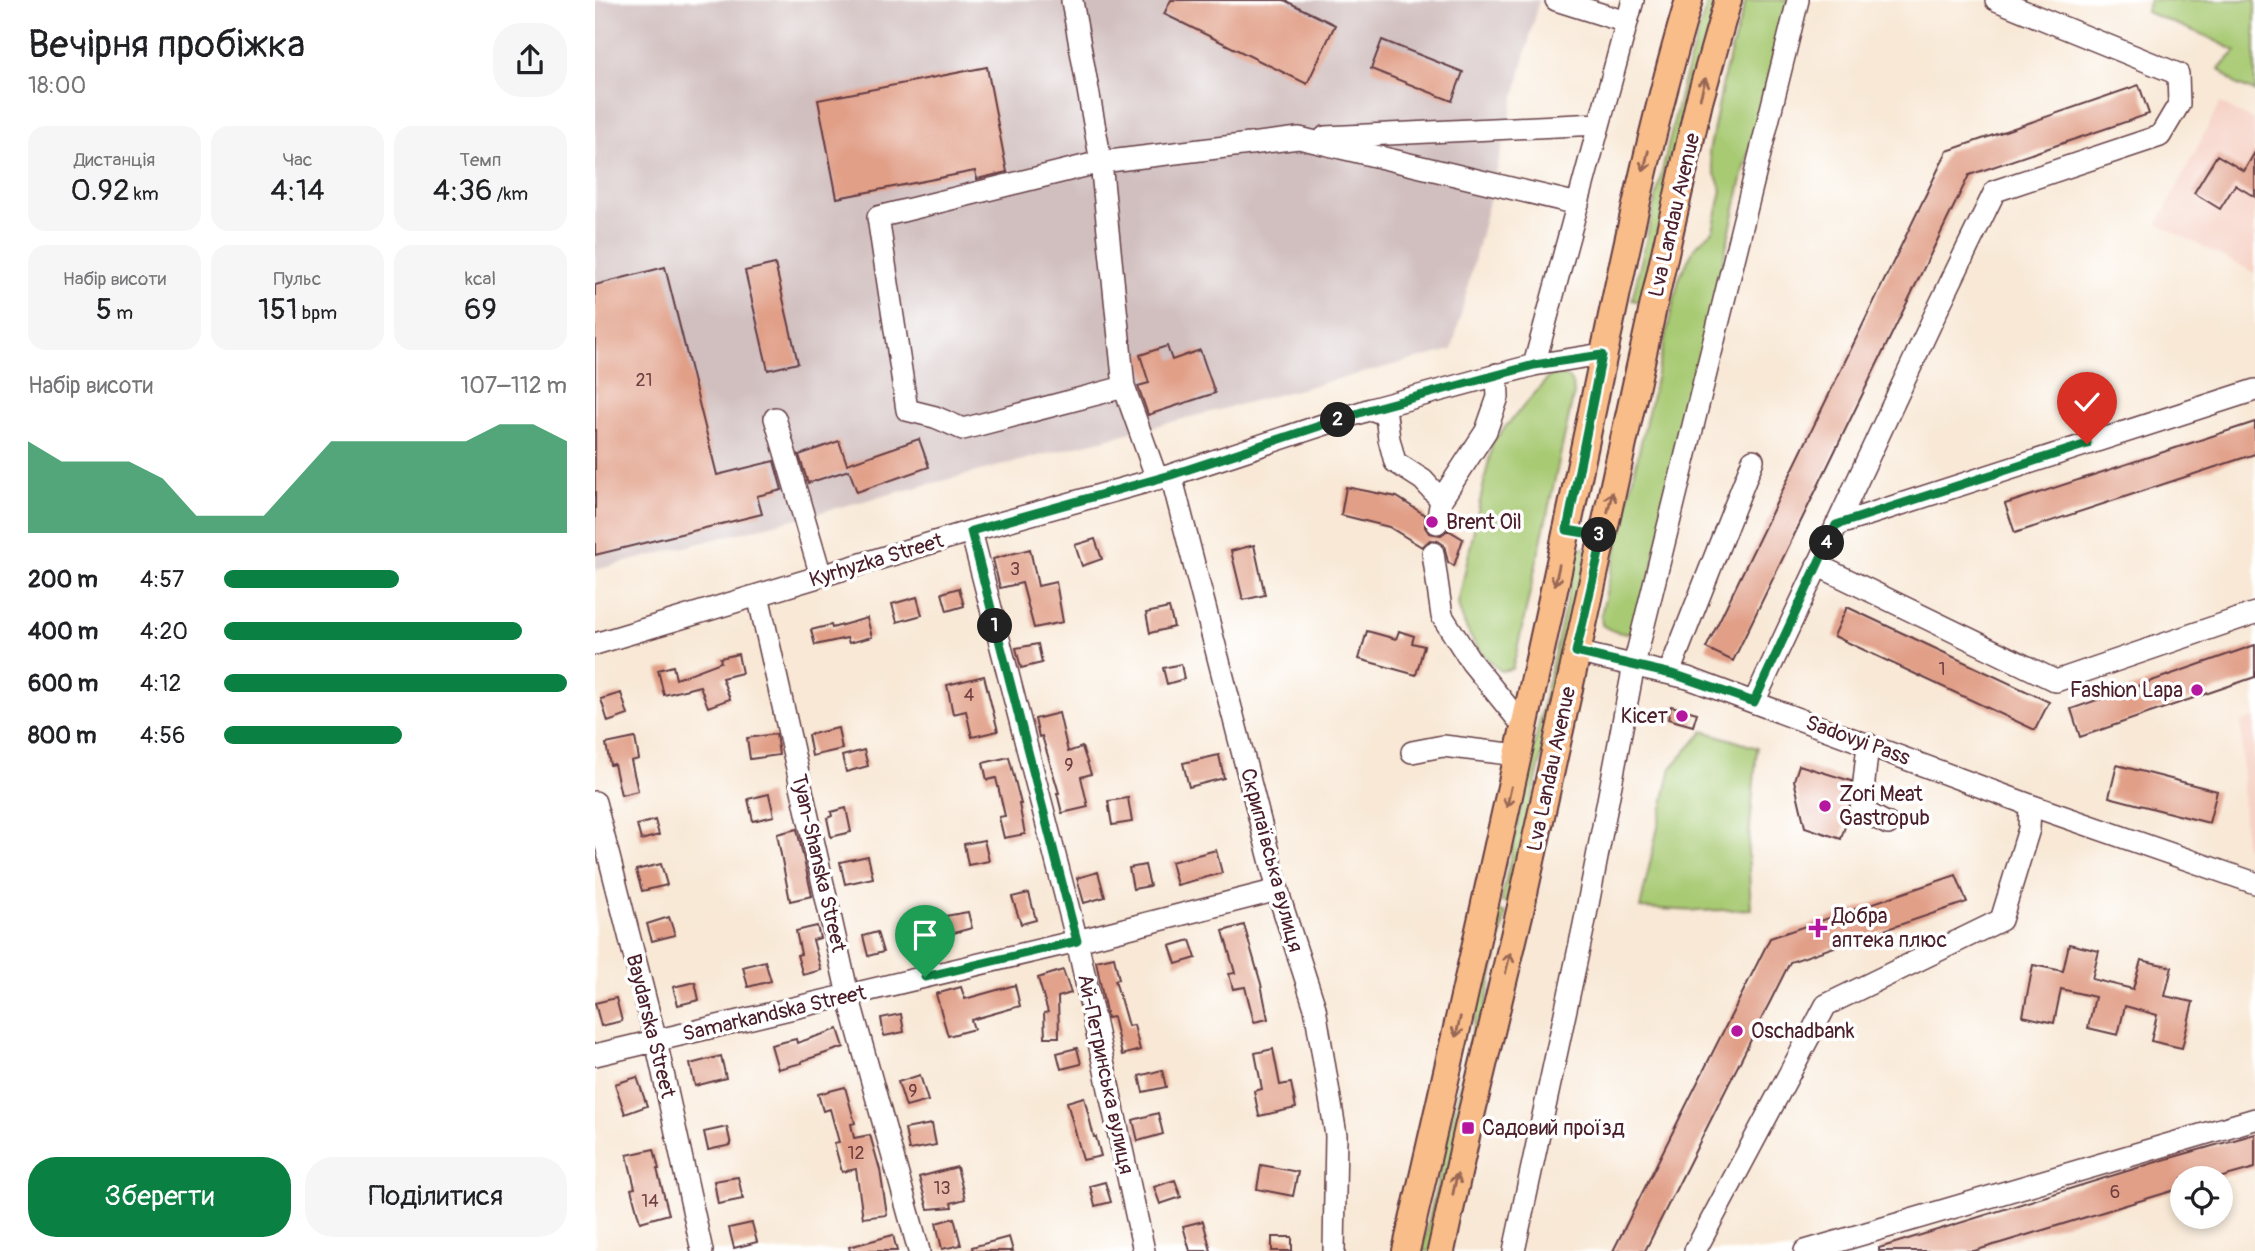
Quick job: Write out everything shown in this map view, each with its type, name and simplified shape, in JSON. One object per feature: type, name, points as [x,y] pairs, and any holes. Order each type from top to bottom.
[{"type":"main road","name":"Lva Landau Avenue","points":[[1406,1251],[1491,885],[1602,355],[1657,118],[1689,0]]},
{"type":"main road","name":"Lva Landau Avenue","points":[[1441,1251],[1520,911],[1699,102],[1728,0]]},
{"type":"main road","points":[[1602,355],[1642,363]]},
{"type":"main road","points":[[1567,530],[1603,536]]},
{"type":"street","points":[[1556,0],[1626,22]]},
{"type":"street","points":[[1534,365],[1633,0]]},
{"type":"street","points":[[1514,1251],[1584,925],[1634,665],[1798,0]]},
{"type":"street","points":[[1754,702],[1995,191],[2160,136],[2179,104],[2178,74],[1996,0]]},
{"type":"street","name":"Скрипаївська вулиця","points":[[1072,1],[1101,162],[1124,387],[1164,477],[1278,890],[1315,1008],[1336,1135],[1334,1251]]},
{"type":"street","points":[[1124,387],[963,429],[935,417],[907,410],[878,218],[1101,162],[1299,138],[1598,124]]},
{"type":"street","points":[[1299,138],[1578,204]]},
{"type":"street","name":"Kyrhyzka Street","points":[[595,643],[971,531],[1164,477],[1371,409],[1534,365],[1602,355]]},
{"type":"street","points":[[1437,523],[1441,500],[1486,432],[1498,397],[1497,374]]},
{"type":"street","points":[[1836,525],[2255,390]]},
{"type":"street","points":[[1371,409],[1386,415],[1395,462],[1423,480],[1441,500]]},
{"type":"street","points":[[775,418],[821,576]]},
{"type":"street","points":[[1669,673],[1753,460]]},
{"type":"street","name":"Ай-Петринська вулиця","points":[[971,531],[1077,941],[1144,1251]]},
{"type":"street","points":[[1433,553],[1442,615],[1472,663],[1524,727]]},
{"type":"street","points":[[1817,565],[2056,681],[2255,612]]},
{"type":"street","name":"Tyan-Shanska Street","points":[[758,595],[848,995],[919,1251]]},
{"type":"street","name":"Sadovyi Pass","points":[[1576,652],[1669,673],[2030,805],[2255,883]]},
{"type":"street","points":[[1868,744],[1861,810],[1888,824]]},
{"type":"street","points":[[1412,752],[1443,746],[1518,755]]},
{"type":"street","name":"Baydarska Street","points":[[595,802],[603,866],[656,1041],[702,1251]]},
{"type":"street","points":[[1695,1251],[1826,1005],[2001,920],[2029,829],[2030,805]]},
{"type":"street","name":"Samarkandska Street","points":[[595,1055],[1077,941],[1278,890]]},
{"type":"street","points":[[1805,1251],[2255,1119]]},
{"type":"shaded area","points":[[595,0],[1539,0],[1452,350],[595,570]]},
{"type":"shaded area","points":[[2220,103],[2255,121],[2255,273],[2158,224]]},
{"type":"shaded area","points":[[2255,718],[2255,850],[2245,847],[2241,722]]},
{"type":"green space","points":[[1708,0],[1718,0],[1641,302],[1632,300],[1682,86]]},
{"type":"green space","points":[[1746,0],[1788,0],[1740,187],[1638,631],[1619,632],[1602,625],[1601,615],[1679,279],[1694,248],[1713,230],[1722,190],[1709,152],[1725,72]]},
{"type":"green space","points":[[2150,0],[2255,0],[2255,92],[2235,84],[2219,69],[2236,51],[2146,12]]},
{"type":"green space","points":[[1560,374],[1570,380],[1574,393],[1516,655],[1512,669],[1501,671],[1474,641],[1458,604],[1493,441],[1550,376]]},
{"type":"green space","points":[[1579,547],[1588,549],[1509,903],[1501,902],[1546,690]]},
{"type":"green space","points":[[1704,731],[1757,748],[1748,851],[1751,909],[1698,911],[1640,908],[1671,768]]},
{"type":"green space","points":[[1499,912],[1506,913],[1431,1251],[1422,1251]]},
{"type":"building","points":[[1171,0],[1284,0],[1335,25],[1307,84],[1164,14]]},
{"type":"building","points":[[1382,40],[1463,72],[1452,101],[1371,69]]},
{"type":"building","points":[[987,67],[1007,172],[977,179],[975,171],[837,198],[818,100]]},
{"type":"building","points":[[2139,85],[2149,114],[1969,175],[1733,661],[1706,648],[1947,151]]},
{"type":"building","points":[[2255,152],[2255,197],[2235,185],[2220,209],[2194,193],[2217,155],[2244,171]]},
{"type":"building","points":[[775,264],[798,363],[768,370],[745,271]]},
{"type":"building","points":[[665,267],[717,475],[774,461],[782,490],[757,496],[762,514],[595,555],[595,285]]},
{"type":"building","points":[[1167,346],[1172,360],[1200,350],[1215,393],[1148,415],[1138,386],[1149,383],[1140,355]]},
{"type":"building","points":[[2255,422],[2255,454],[2015,533],[2005,504]]},
{"type":"building","points":[[919,439],[929,467],[857,492],[849,470],[808,483],[799,455],[839,441],[847,464]]},
{"type":"building","points":[[1346,487],[1397,497],[1425,515],[1425,527],[1429,533],[1441,535],[1448,530],[1463,539],[1454,566],[1448,562],[1444,545],[1438,541],[1430,540],[1422,547],[1389,527],[1341,515]]},
{"type":"building","points":[[1095,539],[1102,559],[1082,566],[1075,545]]},
{"type":"building","points":[[1254,545],[1265,595],[1243,600],[1231,551]]},
{"type":"building","points":[[1030,549],[1038,586],[1056,582],[1063,622],[1034,628],[1022,583],[1000,588],[993,559]]},
{"type":"building","points":[[959,588],[964,606],[947,611],[942,593]]},
{"type":"building","points":[[917,597],[922,615],[897,622],[892,604]]},
{"type":"building","points":[[1847,607],[2049,702],[2035,730],[1834,636]]},
{"type":"building","points":[[1169,608],[1174,627],[1150,633],[1146,613]]},
{"type":"building","points":[[867,618],[872,637],[849,643],[847,638],[815,645],[811,630],[831,625],[832,628]]},
{"type":"building","points":[[1367,631],[1396,639],[1399,631],[1414,636],[1412,643],[1424,646],[1416,675],[1359,659]]},
{"type":"building","points":[[1038,644],[1042,663],[1021,668],[1016,648]]},
{"type":"building","points":[[2255,645],[2255,677],[2080,737],[2071,709]]},
{"type":"building","points":[[738,654],[742,673],[722,678],[730,699],[708,707],[700,686],[664,695],[658,670],[673,666],[676,679],[721,662],[720,658]]},
{"type":"building","points":[[1181,664],[1184,679],[1167,684],[1163,668]]},
{"type":"building","points":[[984,676],[998,731],[972,737],[966,711],[953,714],[947,685]]},
{"type":"building","points":[[621,693],[628,715],[608,722],[601,699]]},
{"type":"building","name":"Кісет","points":[[1671,706],[1697,713],[1693,726],[1668,719]]},
{"type":"building","points":[[1059,713],[1068,752],[1082,747],[1091,774],[1081,777],[1088,807],[1062,813],[1059,793],[1035,719]]},
{"type":"building","points":[[838,728],[842,749],[812,756],[808,735]]},
{"type":"building","points":[[776,734],[779,755],[750,759],[747,738]]},
{"type":"building","points":[[635,738],[639,759],[631,761],[638,791],[621,795],[606,744]]},
{"type":"building","points":[[864,750],[868,766],[846,772],[842,756]]},
{"type":"building","points":[[1219,755],[1224,778],[1189,787],[1183,763]]},
{"type":"building","points":[[1009,757],[1021,804],[1025,834],[1004,838],[999,817],[1005,816],[996,778],[987,780],[983,763]]},
{"type":"building","name":"Zori Meat Gastropub","points":[[1799,765],[1851,781],[1849,814],[1841,839],[1805,827],[1794,780]]},
{"type":"building","points":[[2117,765],[2217,791],[2209,823],[2109,797]]},
{"type":"building","points":[[769,794],[774,816],[753,821],[748,799]]},
{"type":"building","points":[[1128,798],[1132,822],[1112,825],[1108,801]]},
{"type":"building","points":[[846,808],[851,832],[831,837],[827,818],[832,816],[831,812]]},
{"type":"building","points":[[655,820],[659,835],[641,840],[637,825]]},
{"type":"building","points":[[797,829],[812,896],[790,901],[777,834]]},
{"type":"building","points":[[984,840],[989,861],[968,865],[964,844]]},
{"type":"building","points":[[1216,850],[1222,873],[1177,885],[1171,862]]},
{"type":"building","points":[[868,856],[873,878],[845,884],[840,862]]},
{"type":"building","points":[[661,864],[667,885],[642,891],[636,870]]},
{"type":"building","points":[[1145,865],[1150,886],[1133,889],[1129,868]]},
{"type":"building","points":[[1098,872],[1105,897],[1084,903],[1077,878]]},
{"type":"building","points":[[1956,875],[1967,902],[1790,962],[1645,1251],[1613,1251],[1770,938]]},
{"type":"building","points":[[1029,893],[1036,920],[1021,924],[1012,897]]},
{"type":"building","points":[[968,912],[972,928],[912,944],[907,923]]},
{"type":"building","points":[[669,917],[675,935],[652,941],[647,924]]},
{"type":"building","points":[[1244,925],[1268,1019],[1254,1022],[1245,987],[1233,989],[1229,974],[1235,973],[1223,931]]},
{"type":"building","points":[[817,926],[820,938],[813,940],[821,970],[803,975],[797,955],[801,954],[796,931]]},
{"type":"building","points":[[877,932],[883,952],[868,956],[863,936]]},
{"type":"building","points":[[1190,940],[1196,958],[1176,964],[1170,946]]},
{"type":"building","points":[[2069,944],[2099,951],[2092,979],[2133,989],[2141,960],[2172,967],[2165,996],[2193,1002],[2182,1048],[2151,1041],[2157,1015],[2125,1006],[2118,1035],[2088,1028],[2095,997],[2061,989],[2054,1023],[2023,1016],[2033,965],[2063,971]]},
{"type":"building","points":[[1114,957],[1119,979],[1115,980],[1128,1026],[1134,1025],[1140,1050],[1122,1055],[1113,1017],[1107,1018],[1096,961]]},
{"type":"building","points":[[765,961],[771,981],[748,987],[743,967]]},
{"type":"building","points":[[1063,970],[1071,993],[1058,997],[1059,1037],[1045,1037],[1044,1013],[1048,1012],[1038,978]]},
{"type":"building","points":[[695,982],[699,1000],[678,1005],[673,987]]},
{"type":"building","points":[[1015,985],[1020,1006],[971,1020],[974,1029],[948,1036],[936,994],[961,987],[965,999]]},
{"type":"building","points":[[616,998],[622,1021],[601,1026],[595,1003]]},
{"type":"building","points":[[901,1014],[904,1032],[884,1036],[881,1018]]},
{"type":"building","points":[[838,1029],[844,1047],[778,1069],[771,1045],[796,1039],[797,1043]]},
{"type":"building","points":[[1077,1048],[1081,1064],[1061,1069],[1057,1053]]},
{"type":"building","points":[[1273,1049],[1280,1085],[1291,1083],[1296,1108],[1259,1116],[1254,1091],[1262,1089],[1255,1053]]},
{"type":"building","points":[[721,1056],[726,1078],[695,1086],[690,1064]]},
{"type":"building","points":[[1162,1070],[1166,1087],[1143,1092],[1139,1076]]},
{"type":"building","points":[[920,1075],[928,1101],[906,1107],[898,1082]]},
{"type":"building","points":[[637,1077],[647,1106],[625,1114],[615,1084]]},
{"type":"building","points":[[845,1087],[855,1123],[851,1124],[854,1138],[870,1135],[880,1170],[887,1215],[863,1218],[856,1169],[842,1172],[834,1143],[839,1142],[830,1109],[823,1111],[818,1094]]},
{"type":"building","points":[[1084,1097],[1101,1156],[1083,1160],[1067,1102]]},
{"type":"building","points":[[1158,1113],[1163,1134],[1138,1141],[1133,1120]]},
{"type":"building","points":[[932,1124],[936,1145],[909,1150],[905,1129]]},
{"type":"building","points":[[727,1127],[731,1145],[708,1150],[704,1132]]},
{"type":"building","points":[[2255,1134],[2255,1168],[2233,1174],[2233,1166],[2170,1166],[2170,1192],[1974,1251],[1879,1251],[1879,1248]]},
{"type":"building","points":[[654,1149],[669,1214],[640,1222],[631,1189],[635,1188],[627,1155]]},
{"type":"building","points":[[1261,1165],[1298,1172],[1293,1196],[1257,1189]]},
{"type":"building","points":[[957,1167],[965,1199],[951,1203],[952,1207],[928,1209],[919,1177]]},
{"type":"building","points":[[738,1177],[743,1199],[718,1204],[714,1181]]},
{"type":"building","points":[[1175,1180],[1181,1197],[1160,1204],[1154,1187]]},
{"type":"building","points":[[1105,1182],[1111,1202],[1095,1206],[1090,1186]]},
{"type":"building","points":[[954,1218],[961,1245],[942,1249],[936,1223]]},
{"type":"building","points":[[1203,1221],[1211,1251],[1190,1251],[1183,1226]]},
{"type":"building","points":[[752,1223],[757,1242],[734,1248],[729,1228]]},
{"type":"building","points":[[893,1235],[897,1251],[850,1251],[849,1247]]},
{"type":"building","points":[[1009,1237],[1013,1251],[973,1251],[972,1247]]},
{"type":"building","points":[[1272,1237],[1292,1237],[1292,1251],[1272,1251]]},
{"type":"place","name":"Brent Oil","points":[[1432,522]]},
{"type":"place","name":"Fashion Lapa","points":[[2197,690]]},
{"type":"place","name":"Кісет","points":[[1682,716]]},
{"type":"place","name":"Zori Meat Gastropub","points":[[1825,806]]},
{"type":"place","name":"Добра аптека плюс","points":[[1818,928]]},
{"type":"place","name":"Oschadbank","points":[[1737,1031]]},
{"type":"place","name":"Садовий проїзд","points":[[1468,1128]]},
{"type":"route","points":[[925,977],[1077,941],[971,531],[1171,475],[1371,409],[1534,365],[1602,355],[1567,530],[1603,536],[1576,652],[1688,678],[1754,702],[1836,525],[2087,444]]}]
